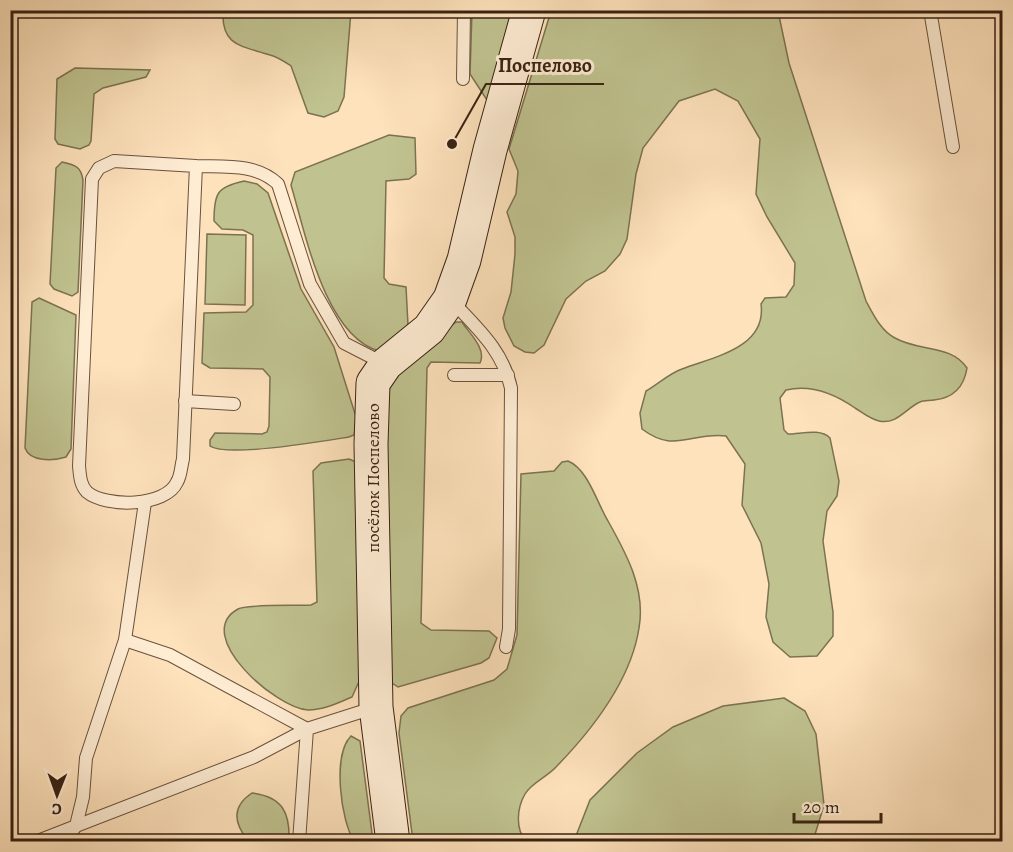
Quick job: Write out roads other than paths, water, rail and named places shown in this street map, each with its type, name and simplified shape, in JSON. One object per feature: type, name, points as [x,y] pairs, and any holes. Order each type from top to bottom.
[{"type":"street","name":"посёлок Поспелово","points":[[393,842],[376,707],[370,444],[373,383],[386,364],[429,329],[450,299],[464,260],[490,150],[530,10]]},
{"type":"lane","points":[[463,79],[464,10]]},
{"type":"lane","points":[[930,10],[953,147]]},
{"type":"lane","points":[[196,166],[183,459],[177,484],[164,495],[145,502],[104,501],[88,493],[82,486],[79,466],[92,179],[99,168],[114,161],[247,167],[267,173],[278,184],[310,284],[344,342],[386,364]]},
{"type":"lane","points":[[450,299],[495,348],[508,375],[511,411],[509,629],[506,647]]},
{"type":"lane","points":[[454,375],[508,375]]},
{"type":"lane","points":[[185,401],[234,404]]},
{"type":"lane","points":[[64,842],[76,826],[83,797],[86,758],[125,640],[145,502]]},
{"type":"lane","points":[[125,640],[170,655],[308,729]]},
{"type":"lane","points":[[35,842],[254,757],[308,729],[376,707]]},
{"type":"lane","points":[[299,842],[308,729]]},
{"type":"place","name":"Поспелово","points":[[452,144]]}]
